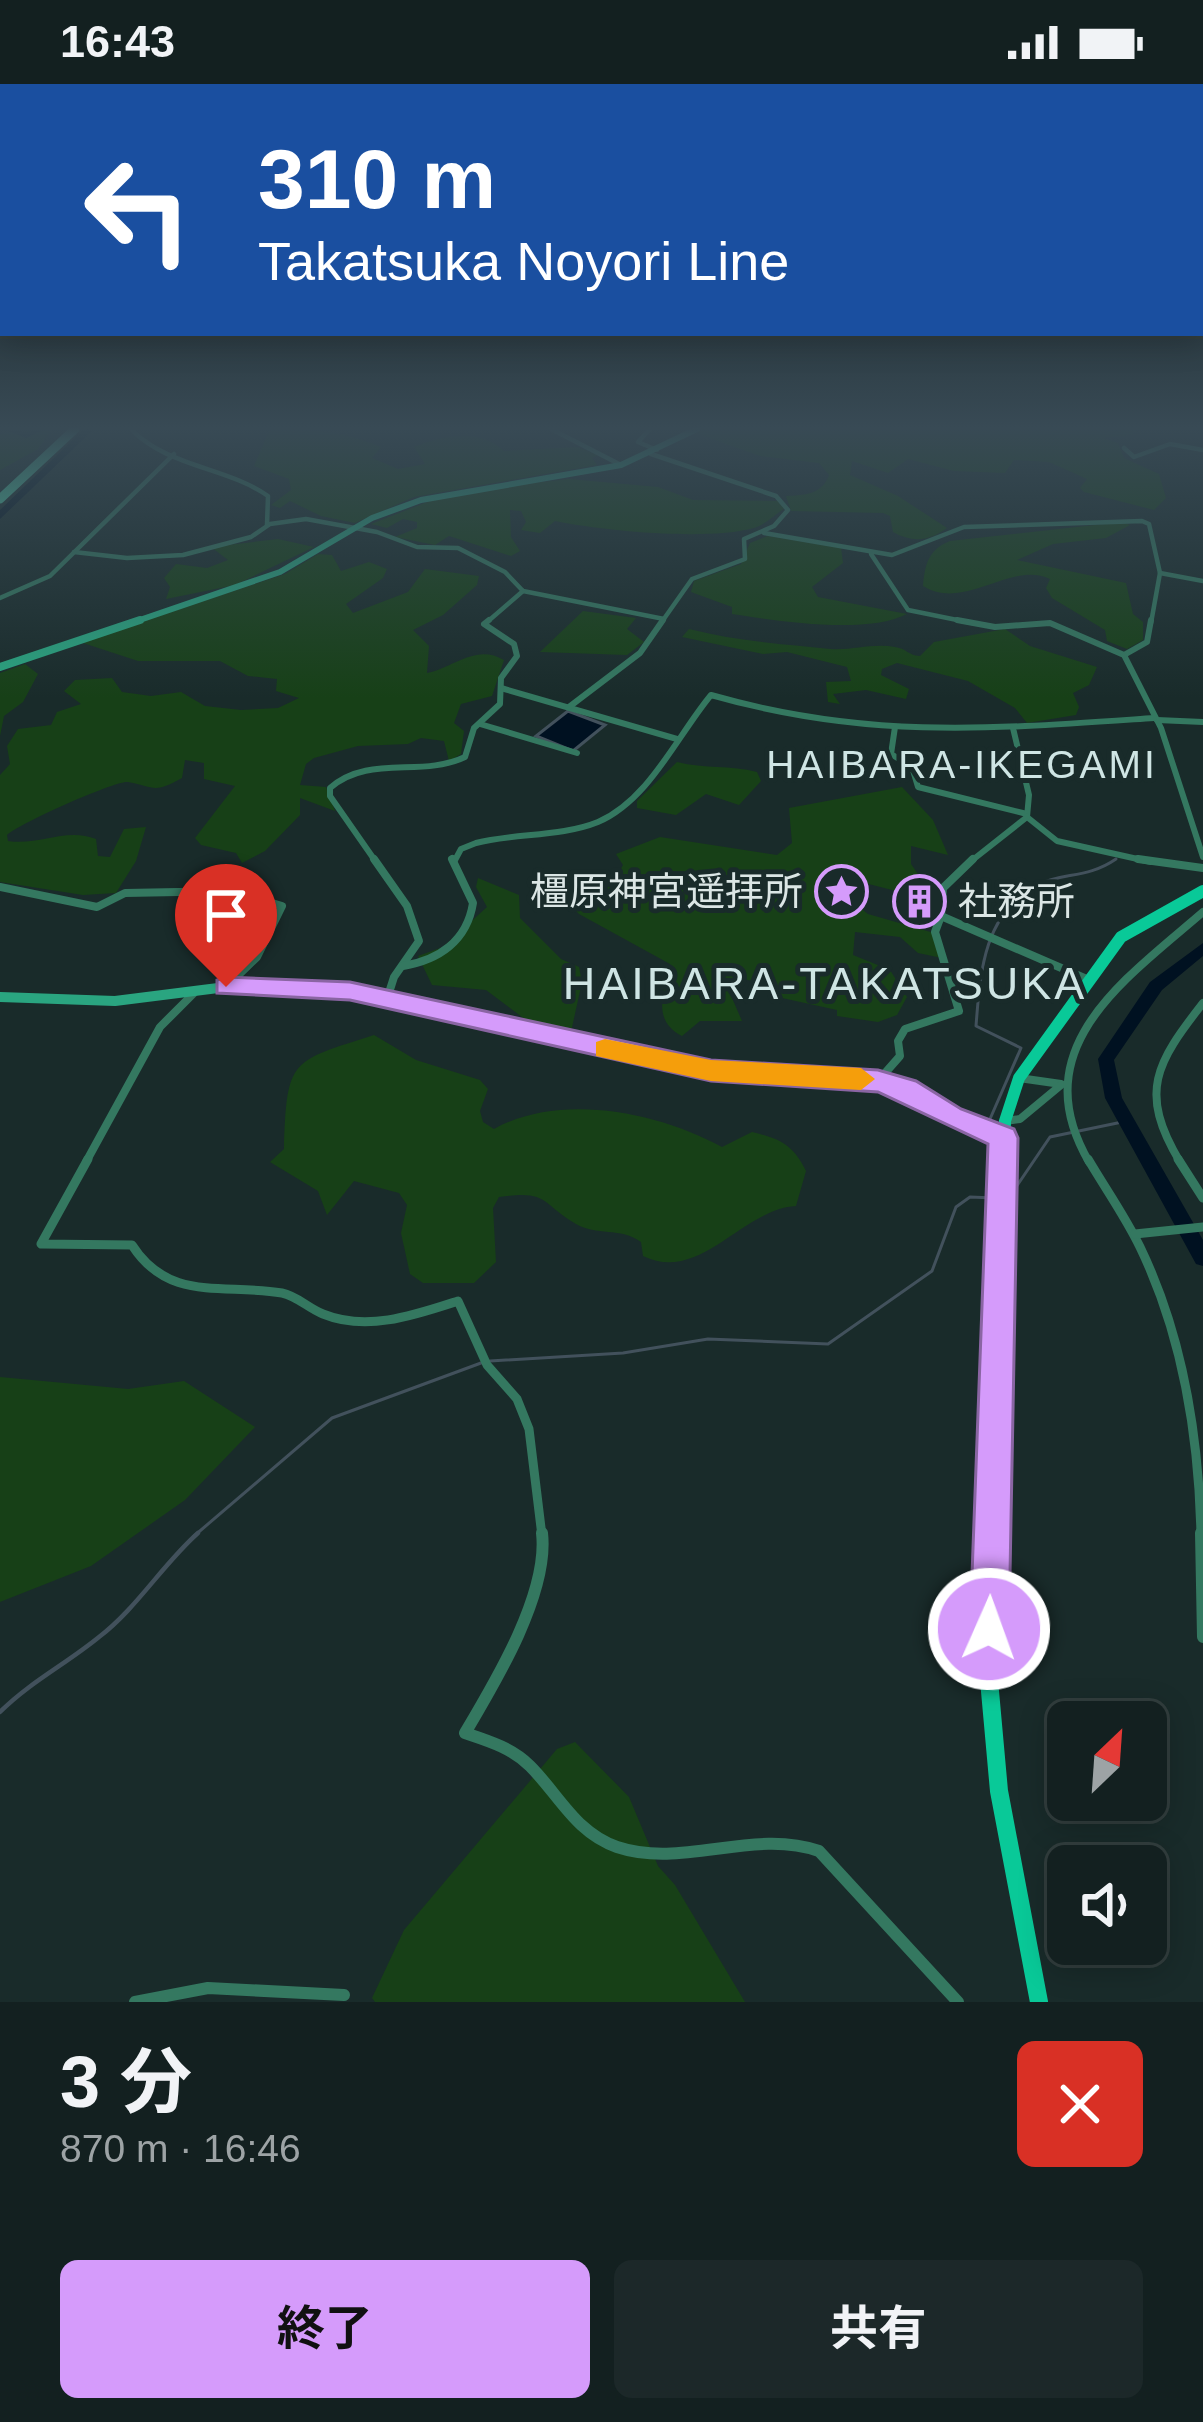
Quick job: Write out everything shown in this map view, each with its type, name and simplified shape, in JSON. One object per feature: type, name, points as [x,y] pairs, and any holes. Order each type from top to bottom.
[{"type":"main road","points":[[1039,2002],[999,1790],[988,1669],[1004,1129],[1019,1078],[1089,980],[1136,924],[1203,891]]},
{"type":"street","points":[[0,598],[40,582],[108,519]]},
{"type":"street","points":[[74,552],[128,558],[183,555],[251,537],[271,519]]},
{"type":"street","points":[[267,525],[306,519],[349,531],[377,532],[417,547],[458,548],[505,572],[523,591],[664,619]]},
{"type":"street","points":[[0,667],[280,572],[349,531],[381,519]]},
{"type":"street","points":[[569,707],[640,652],[692,579],[745,559],[744,539],[764,533],[779,519]]},
{"type":"street","points":[[764,533],[872,553],[908,554],[964,527],[1117,519]]},
{"type":"street","points":[[1124,655],[1146,644],[1160,573],[1149,524],[1128,519]]},
{"type":"street","points":[[872,553],[885,581],[912,612],[995,626],[1050,623],[1124,655],[1154,719],[1203,857]]},
{"type":"street","points":[[1160,573],[1203,581]]},
{"type":"street","points":[[387,999],[419,941],[413,920],[330,788],[356,769],[458,762],[479,723],[500,704],[501,688],[517,656],[514,644],[484,624],[523,591]]},
{"type":"street","points":[[501,688],[677,739]]},
{"type":"street","points":[[403,966],[447,950],[466,929],[473,903],[452,859],[456,850],[478,839],[521,839],[598,822],[637,788],[711,695],[781,716],[955,732],[1154,719],[1203,722]]},
{"type":"street","points":[[479,723],[577,753]]},
{"type":"street","points":[[895,727],[891,754],[913,767],[918,787],[958,803],[999,803],[1027,816],[1057,841],[1175,868],[1203,868]]},
{"type":"street","points":[[1013,728],[1029,796],[1027,816]]},
{"type":"street","points":[[878,1081],[900,1056],[898,1040],[905,1029],[959,1011],[935,932],[943,888],[1000,833],[1027,816]]},
{"type":"street","points":[[0,887],[97,907],[125,893],[220,891],[247,891],[282,906],[257,957],[226,987]]},
{"type":"street","points":[[0,998],[115,1001],[226,987],[350,991],[711,1070],[878,1081],[906,1089],[951,1117],[1004,1129],[1063,1084],[1087,1031],[1111,998],[1203,912]]},
{"type":"street","points":[[941,916],[1089,980]]},
{"type":"street","points":[[198,989],[160,1027],[40,1244],[132,1245],[140,1262],[160,1280],[186,1289],[289,1294],[323,1315],[399,1320],[458,1301],[485,1359],[517,1399],[529,1429],[545,1562],[495,1682],[465,1733],[498,1742],[532,1764],[591,1833],[621,1845],[656,1851],[783,1845],[819,1850],[958,2002]]},
{"type":"street","points":[[1203,1003],[1169,1043],[1152,1095],[1169,1146],[1203,1198]]},
{"type":"street","points":[[1019,1078],[1063,1084]]},
{"type":"street","points":[[1063,1084],[1074,1136],[1138,1233],[1195,1428],[1203,1637]]},
{"type":"street","points":[[1138,1233],[1203,1227]]},
{"type":"street","points":[[135,2002],[151,1994],[215,1990],[344,1994]]},
{"type":"green space","points":[[385,519],[510,519],[511,537],[520,551],[511,556],[449,536],[435,545],[395,537],[417,528],[417,522],[403,519],[387,528],[371,524]]},
{"type":"green space","points":[[524,519],[771,519],[734,532],[683,534],[555,521],[540,533],[521,530]]},
{"type":"green space","points":[[890,519],[932,519],[947,528],[914,539],[893,532]]},
{"type":"green space","points":[[1122,522],[1130,525],[1106,538],[1053,544],[1017,560],[1126,583],[1133,614],[1143,622],[1143,640],[1127,649],[1107,641],[1105,630],[1052,598],[1046,588],[1050,579],[1020,576],[955,593],[923,586],[929,559],[950,541]]},
{"type":"green space","points":[[768,536],[841,548],[843,563],[812,587],[818,597],[907,614],[869,624],[797,623],[732,614],[732,607],[691,592],[694,581],[741,564],[750,543]]},
{"type":"green space","points":[[278,539],[314,547],[235,585],[166,599],[170,587],[164,578],[176,564],[207,568],[228,560],[211,547]]},
{"type":"green space","points":[[318,554],[332,555],[341,571],[369,562],[387,569],[383,578],[346,604],[353,613],[408,592],[425,569],[479,576],[477,585],[443,615],[413,630],[429,646],[427,673],[474,655],[504,660],[492,696],[461,704],[454,723],[464,731],[461,754],[449,761],[444,741],[421,738],[408,744],[358,746],[314,758],[306,764],[300,785],[326,787],[335,811],[300,798],[300,815],[265,851],[242,863],[236,853],[201,845],[195,838],[235,786],[204,779],[204,763],[185,760],[182,778],[165,786],[120,783],[7,835],[8,841],[19,842],[85,836],[96,839],[98,856],[110,857],[124,829],[146,827],[136,861],[116,893],[83,895],[0,882],[0,775],[10,764],[7,746],[18,729],[51,725],[57,712],[81,704],[64,691],[75,680],[112,678],[122,692],[151,696],[181,692],[205,706],[241,710],[278,708],[299,698],[276,691],[277,679],[248,676],[220,661],[138,661],[80,642],[285,574]]},
{"type":"green space","points":[[583,611],[636,618],[627,629],[644,642],[627,655],[540,652]]},
{"type":"green space","points":[[689,629],[830,649],[895,647],[920,656],[934,642],[1005,629],[1030,646],[1097,667],[1089,685],[1073,693],[1079,707],[1076,715],[1027,723],[1015,708],[968,681],[897,663],[882,669],[881,675],[909,689],[906,699],[866,690],[833,694],[840,704],[828,702],[826,682],[851,681],[847,667],[787,652],[763,654],[682,637]]},
{"type":"green space","points":[[25,664],[38,674],[23,702],[4,716],[0,736],[0,673]]},
{"type":"green space","points":[[677,762],[757,772],[761,781],[739,805],[706,794],[676,815],[637,808],[637,801]]},
{"type":"green space","points":[[902,787],[933,820],[948,855],[911,846],[911,864],[925,884],[924,890],[905,891],[912,897],[909,905],[893,901],[896,891],[853,880],[844,895],[868,914],[934,933],[942,958],[918,953],[900,937],[855,932],[853,955],[890,970],[907,997],[897,1015],[878,1022],[837,1016],[837,1010],[773,996],[766,983],[736,978],[726,984],[742,1021],[700,1021],[682,1036],[672,1030],[663,1014],[670,964],[579,914],[554,888],[562,876],[584,881],[619,872],[623,865],[616,854],[660,837],[777,855],[792,843],[789,808]]},
{"type":"green space","points":[[478,878],[519,895],[520,918],[561,959],[579,967],[582,982],[571,1032],[530,1023],[486,990],[432,985],[418,956],[443,947],[487,907],[476,887]]},
{"type":"green space","points":[[374,1035],[416,1060],[480,1080],[488,1089],[480,1111],[483,1122],[494,1129],[548,1111],[578,1109],[639,1116],[722,1147],[752,1132],[771,1137],[791,1149],[806,1171],[796,1206],[757,1219],[702,1253],[664,1262],[643,1256],[641,1242],[633,1237],[584,1228],[536,1197],[499,1197],[493,1208],[496,1262],[474,1283],[423,1283],[410,1274],[401,1233],[407,1205],[399,1193],[354,1181],[327,1215],[318,1191],[270,1162],[284,1149],[288,1097],[299,1068],[325,1051]]},
{"type":"green space","points":[[0,1377],[128,1389],[184,1381],[255,1427],[185,1500],[91,1566],[0,1602]]},
{"type":"green space","points":[[575,1742],[629,1797],[658,1866],[675,1885],[745,2002],[375,2002],[372,1998],[404,1930],[557,1749]]},
{"type":"water","points":[[568,711],[605,725],[573,751],[536,736]]},
{"type":"building","points":[[917,885],[935,895],[930,919],[911,913]]},
{"type":"waterway","points":[[990,1119],[1021,1048],[976,1026],[983,966],[995,928],[1019,897],[1037,885],[1095,870],[1116,859]]},
{"type":"waterway","points":[[1203,948],[1156,986],[1106,1059],[1114,1098],[1203,1258]]},
{"type":"waterway","points":[[1010,1196],[1050,1137],[1127,1121]]},
{"type":"waterway","points":[[490,1361],[623,1353],[708,1339],[828,1344],[932,1271],[956,1207],[970,1197],[994,1198]]},
{"type":"waterway","points":[[194,1536],[332,1418],[481,1363]]},
{"type":"waterway","points":[[0,1712],[112,1626],[198,1533]]},
{"type":"slow traffic","points":[[605,1049],[711,1070],[861,1079]]},
{"type":"place","name":"橿原神宮遥拝所","points":[[842,891]]},
{"type":"place","name":"社務所","points":[[919,901]]},
{"type":"district","name":"HAIBARA-IKEGAMI","points":[[962,764]]},
{"type":"district","name":"HAIBARA-TAKATSUKA","points":[[825,983]]},
{"type":"route","points":[[226,987],[350,991],[481,1024],[711,1070],[878,1081],[906,1089],[951,1117],[1003,1138],[989,1629]]}]
